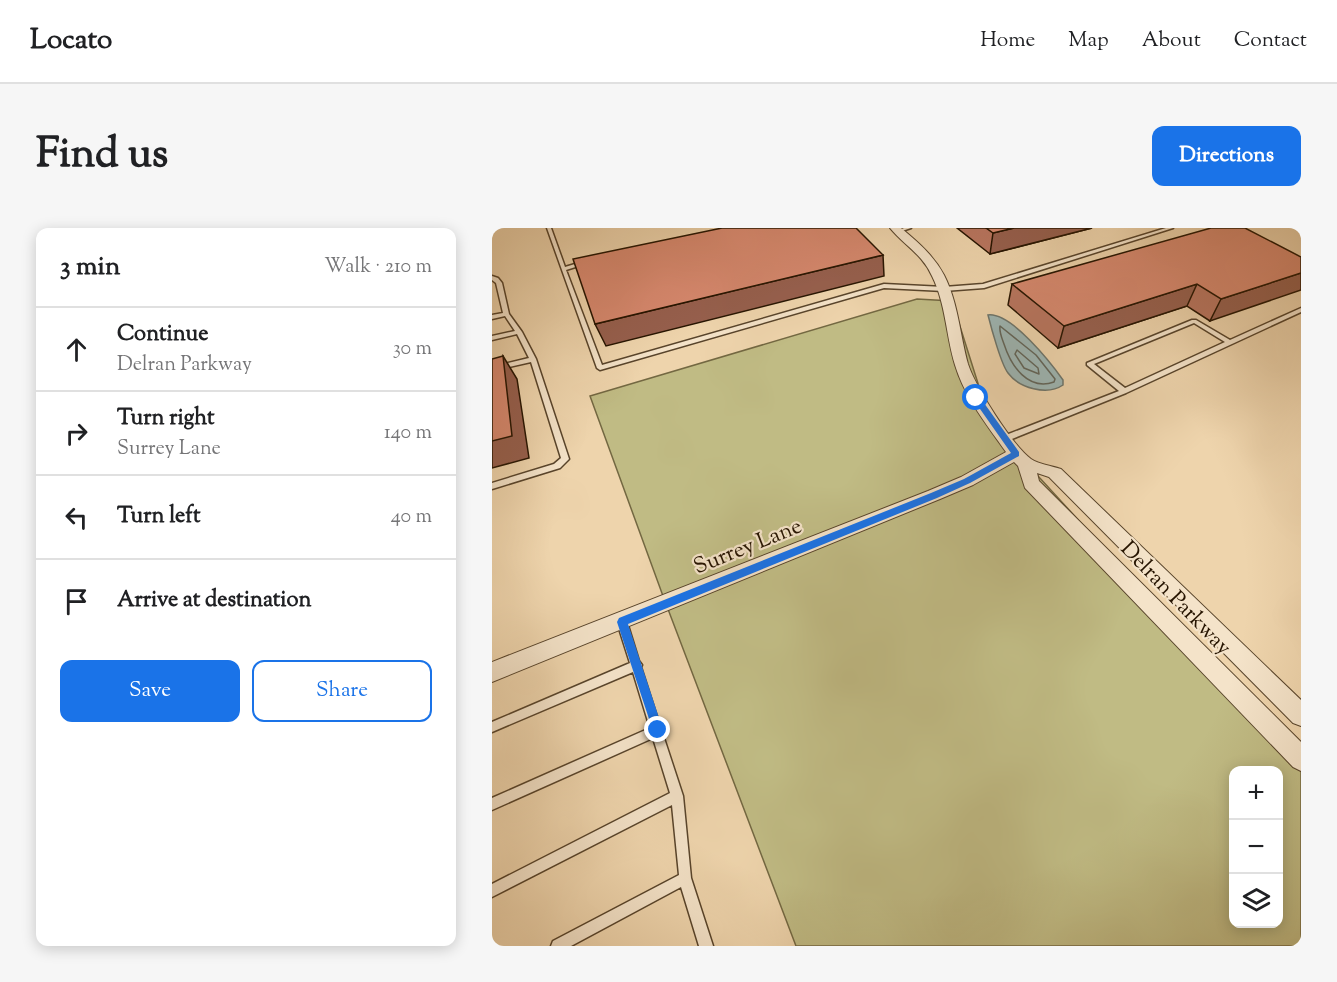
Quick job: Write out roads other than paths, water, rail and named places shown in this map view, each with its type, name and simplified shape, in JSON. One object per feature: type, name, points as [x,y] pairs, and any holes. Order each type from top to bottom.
[{"type":"street","name":"Delran Parkway","points":[[901,229],[925,255],[938,275],[944,289],[962,366],[976,398],[1015,452],[1030,484],[1301,759]]},
{"type":"street","name":"Delran Parkway","points":[[1015,452],[1055,473],[1301,715]]},
{"type":"street","name":"Surrey Lane","points":[[492,672],[622,622],[934,495],[967,481],[1015,452]]},
{"type":"lane","points":[[549,228],[600,368],[884,286],[944,289],[984,286],[1171,228]]},
{"type":"lane","points":[[563,269],[594,261]]},
{"type":"lane","points":[[492,279],[496,279],[499,283],[506,314],[519,332],[533,359],[565,459],[557,466],[492,486]]},
{"type":"lane","points":[[1015,452],[1124,391],[1301,310]]},
{"type":"lane","points":[[492,317],[506,314]]},
{"type":"lane","points":[[1124,391],[1089,364],[1194,321],[1231,342]]},
{"type":"lane","points":[[492,338],[519,332]]},
{"type":"lane","points":[[492,369],[533,359]]},
{"type":"lane","points":[[622,622],[658,730],[676,796],[685,878],[706,946]]},
{"type":"lane","points":[[492,727],[637,665]]},
{"type":"lane","points":[[492,804],[658,730]]},
{"type":"lane","points":[[492,891],[676,796]]},
{"type":"lane","points":[[558,946],[685,878]]},
{"type":"water","points":[[988,315],[997,316],[1008,322],[1030,340],[1063,380],[1063,385],[1041,390],[1019,383],[1013,378],[1002,362]]}]
